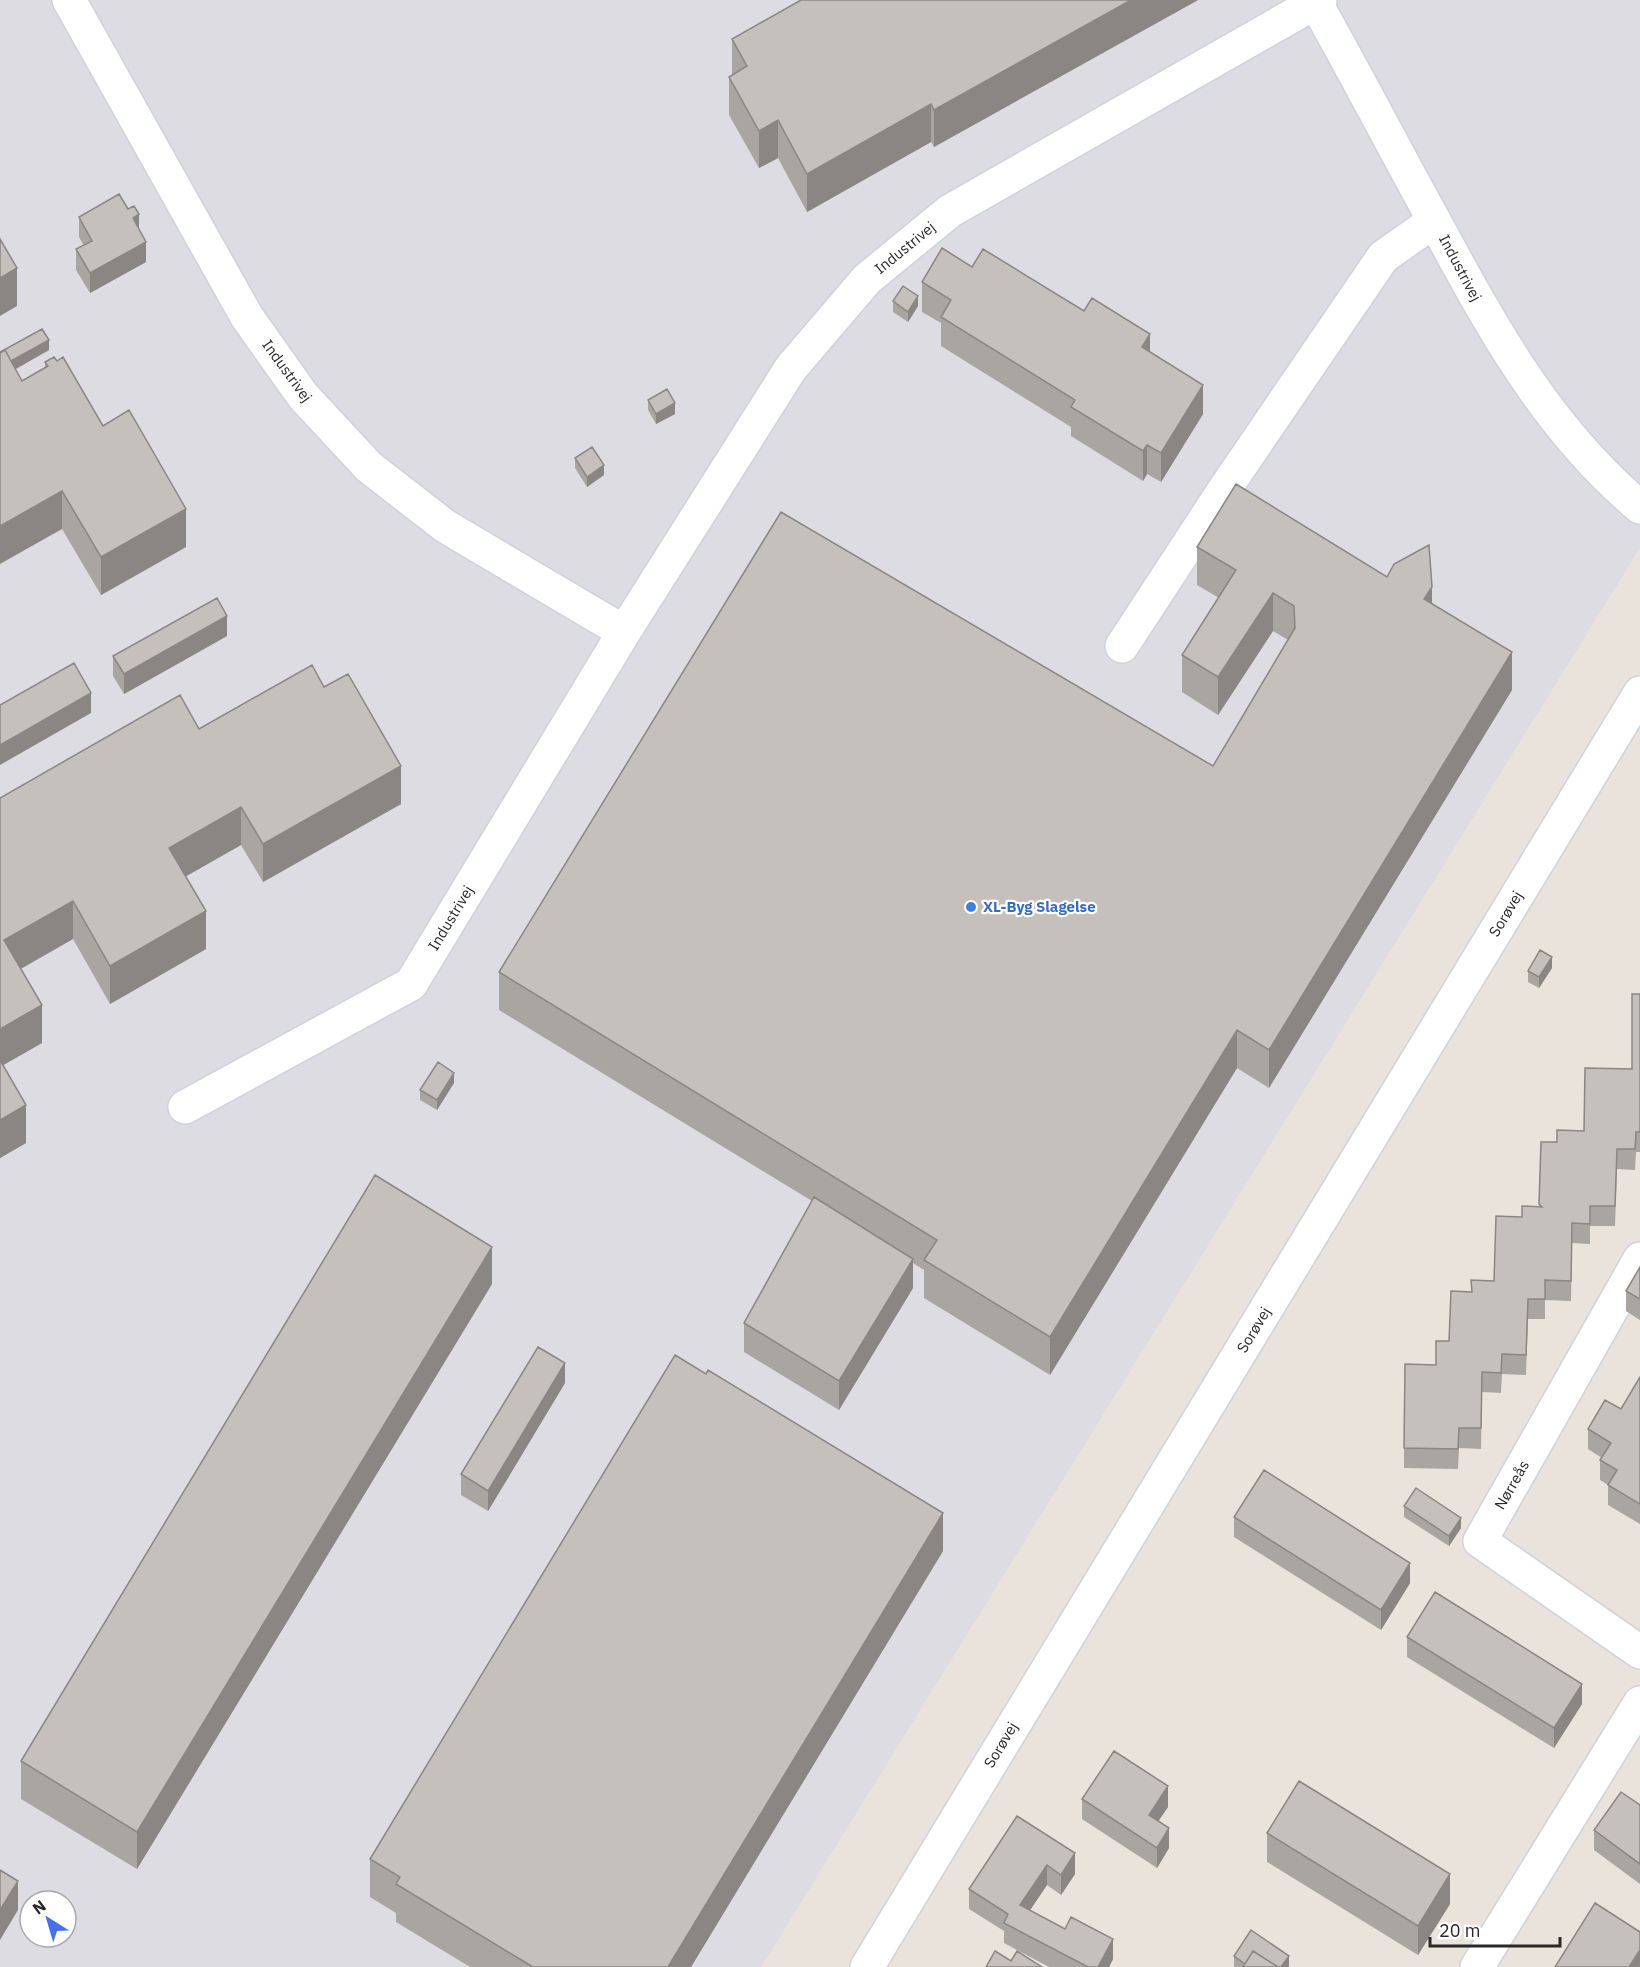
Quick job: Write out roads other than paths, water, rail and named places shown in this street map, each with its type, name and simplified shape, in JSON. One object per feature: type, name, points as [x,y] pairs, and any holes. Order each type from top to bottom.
[{"type":"street","name":"Industrivej","points":[[69,0],[248,317],[303,396],[369,467],[445,526],[624,632]]},
{"type":"street","name":"Industrivej","points":[[185,1107],[411,984],[624,632],[791,368],[867,279],[950,211],[1316,1],[1495,333],[1564,431],[1640,507]]},
{"type":"street","points":[[1122,646],[1233,476],[1383,257],[1434,221]]},
{"type":"street","name":"Sorøvej","points":[[867,1967],[1640,693]]},
{"type":"street","name":"Nørreås","points":[[1640,1259],[1480,1541],[1640,1652]]},
{"type":"street","points":[[1477,1967],[1640,1703]]},
{"type":"place","name":"XL-Byg Slagelse","points":[[971,907]]}]
